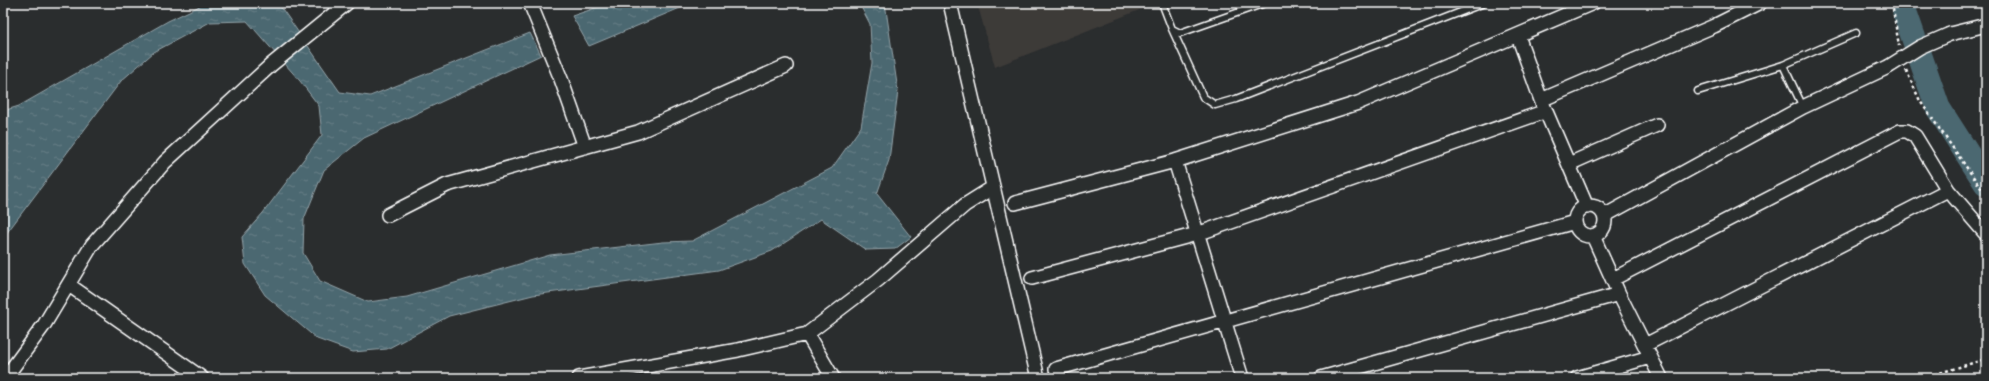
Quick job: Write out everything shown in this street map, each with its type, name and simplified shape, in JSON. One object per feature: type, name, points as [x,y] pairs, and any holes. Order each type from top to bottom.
[{"type":"street","points":[[5,378],[44,325],[92,245],[165,162],[271,65],[348,3]]},
{"type":"street","points":[[530,3],[585,147]]},
{"type":"street","points":[[950,3],[992,188],[1038,378]]},
{"type":"street","points":[[1015,203],[1176,161],[1358,103],[1593,3]]},
{"type":"street","points":[[1032,278],[1197,234],[1544,106],[1760,3]]},
{"type":"street","points":[[1604,216],[1803,107],[1888,67],[1920,47],[1950,34],[1986,25]]},
{"type":"street","points":[[1518,36],[1544,106],[1587,207]]},
{"type":"street","points":[[388,216],[447,185],[638,132],[786,66]]},
{"type":"street","points":[[1568,164],[1657,125]]},
{"type":"street","points":[[1613,279],[1900,131],[1908,131],[1915,136],[1948,190],[1985,233]]},
{"type":"street","points":[[1176,161],[1242,378]]},
{"type":"street","points":[[579,378],[738,350],[807,334],[878,280],[965,205],[992,188]]},
{"type":"street","points":[[1577,378],[1648,351],[1948,190]]},
{"type":"street","points":[[1587,207],[1597,208],[1604,216],[1604,226],[1602,230],[1593,236],[1588,236],[1579,232],[1575,222],[1578,212],[1587,207]]},
{"type":"street","points":[[1056,369],[1575,222]]},
{"type":"street","points":[[1593,236],[1619,294],[1661,378]]},
{"type":"street","points":[[69,285],[202,378]]},
{"type":"street","points":[[1321,378],[1619,294]]},
{"type":"street","points":[[807,334],[833,378]]},
{"type":"lane","points":[[1162,3],[1172,29],[1203,97],[1215,105],[1236,99],[1484,3]]},
{"type":"lane","points":[[1172,29],[1180,32],[1265,3]]},
{"type":"lane","points":[[1698,91],[1783,65],[1856,33]]},
{"type":"lane","points":[[1783,65],[1803,107]]},
{"type":"path","points":[[1892,3],[1900,52]]},
{"type":"path","points":[[1904,65],[1908,78],[1920,101],[1986,195]]},
{"type":"path","points":[[1923,378],[1986,359]]},
{"type":"shaded area","points":[[977,3],[1157,3],[995,67]]},
{"type":"water","points":[[206,3],[278,3],[340,92],[370,96],[530,33],[541,55],[364,138],[324,170],[304,219],[303,253],[320,281],[368,302],[407,297],[550,255],[663,242],[692,241],[832,168],[861,127],[872,63],[870,24],[859,3],[885,3],[898,91],[889,160],[877,194],[911,237],[895,249],[866,250],[821,219],[772,251],[719,270],[533,295],[449,316],[387,349],[353,352],[317,339],[265,295],[245,264],[242,237],[263,213],[322,135],[319,106],[300,81],[247,21],[210,22],[154,52],[121,81],[3,238],[3,111],[19,106],[168,21]]},
{"type":"water","points":[[610,3],[692,3],[589,46],[572,16]]},
{"type":"waterway","points":[[1904,3],[1905,13],[1938,108],[1986,183]]}]
